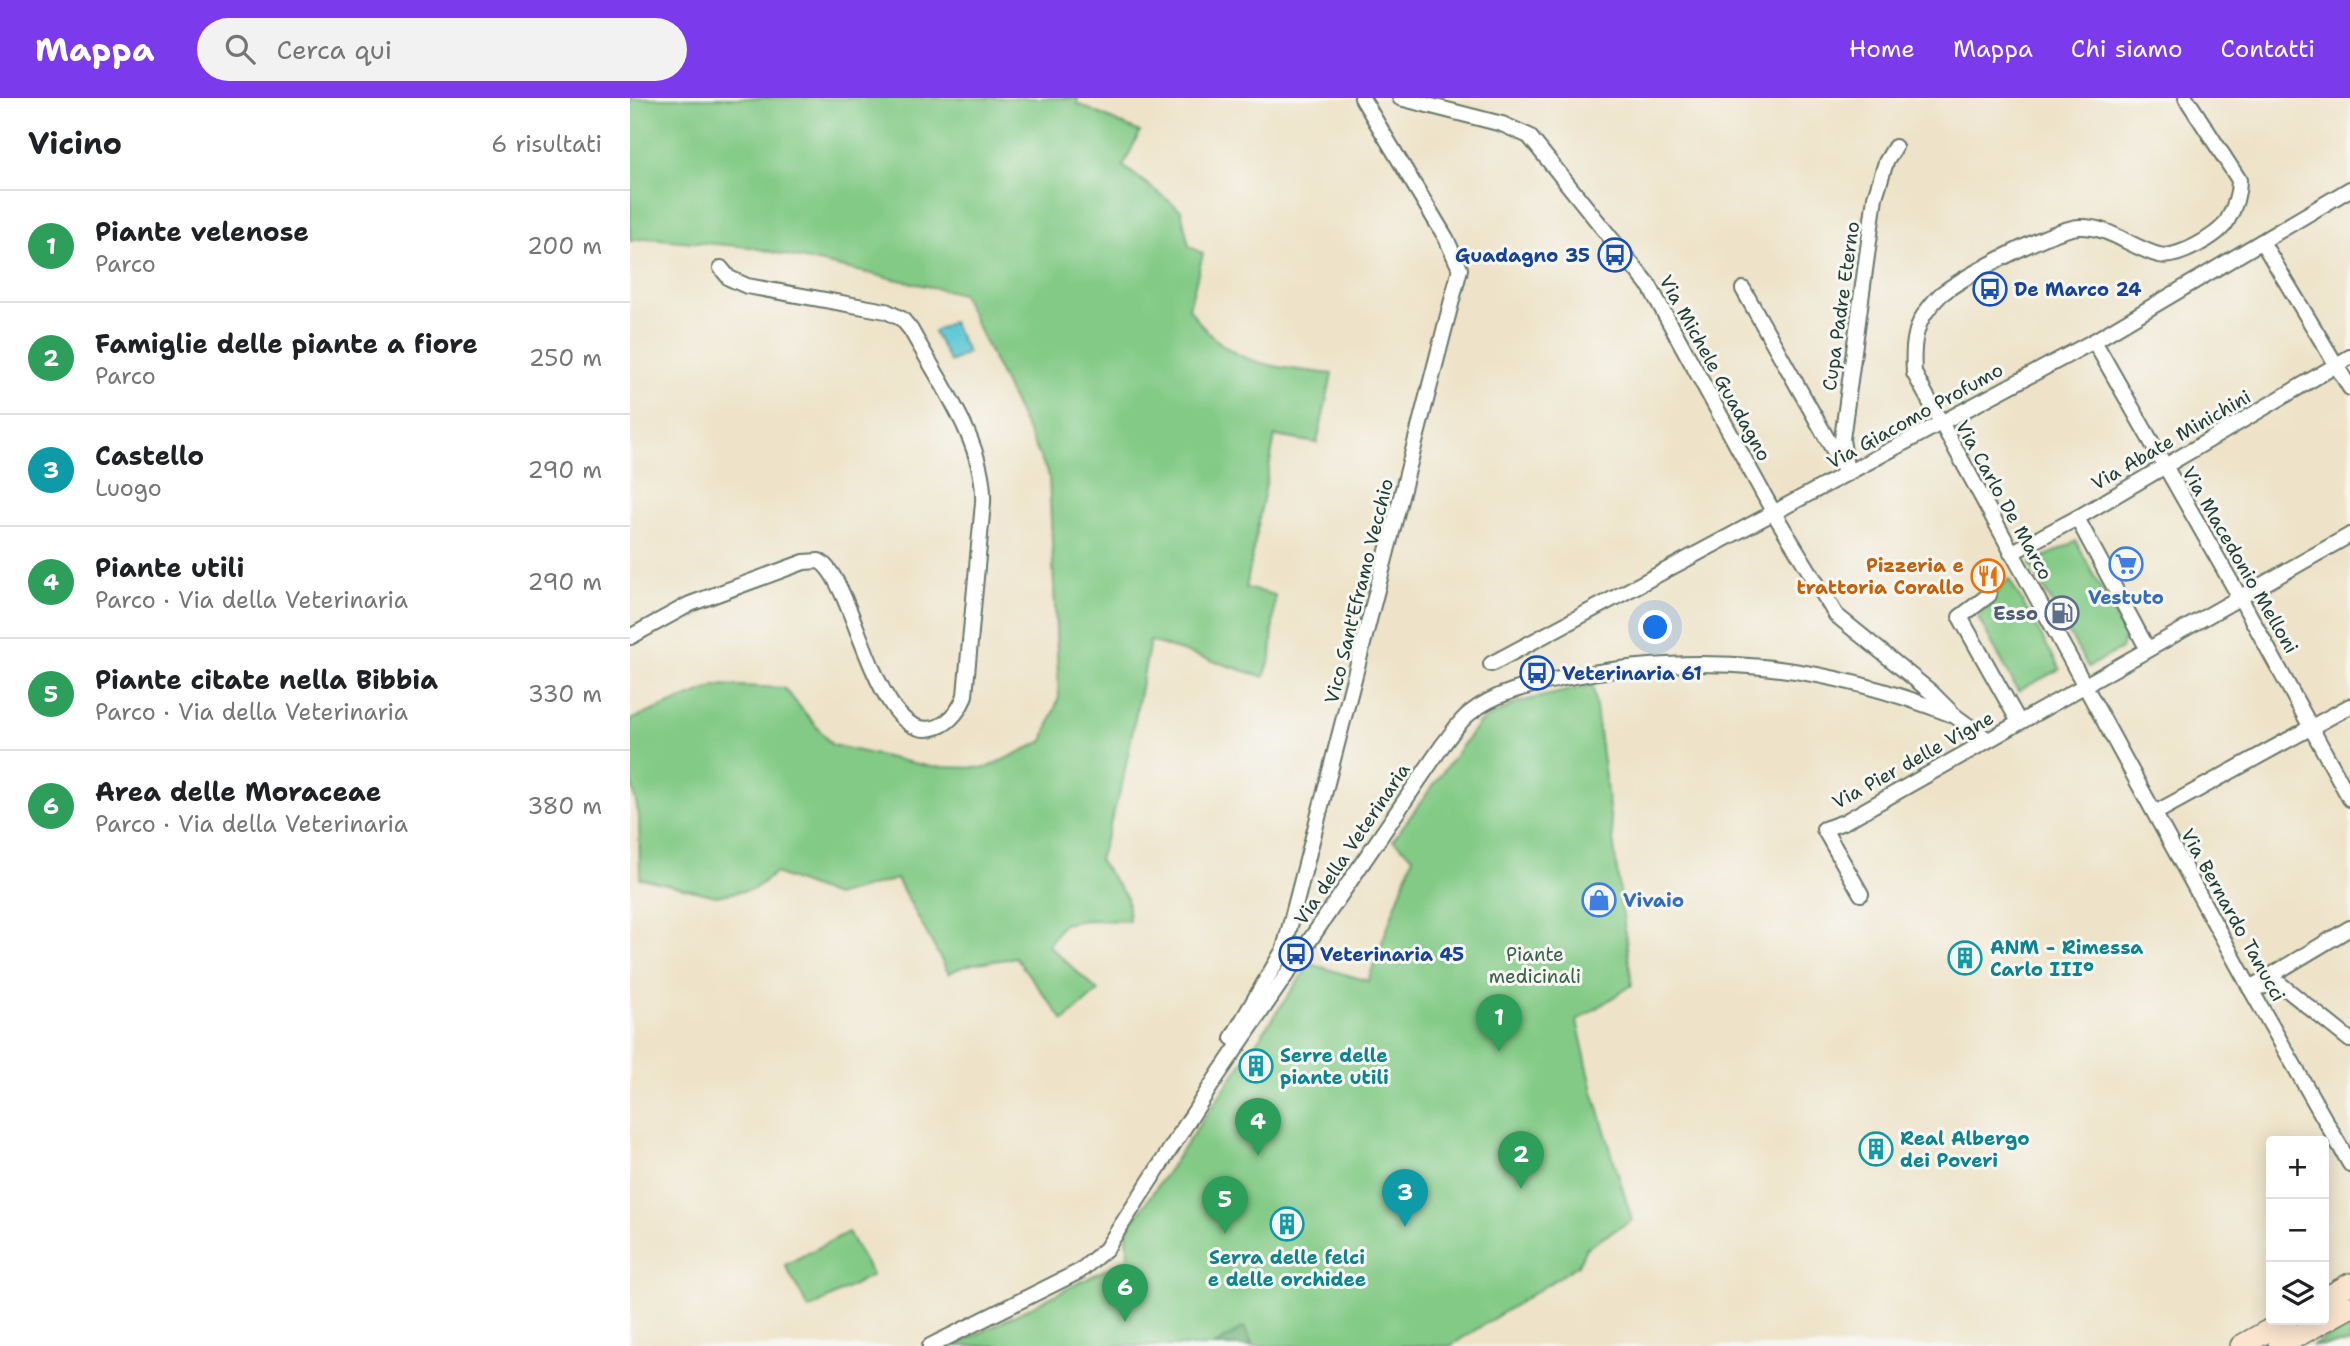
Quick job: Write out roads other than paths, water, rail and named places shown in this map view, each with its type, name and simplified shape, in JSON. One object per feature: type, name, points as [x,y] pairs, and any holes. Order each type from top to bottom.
[{"type":"main road","points":[[2329,1296],[2350,1284]]},
{"type":"main road","points":[[2279,1346],[2350,1307]]},
{"type":"main road","points":[[2241,1346],[2278,1325]]},
{"type":"street","name":"Vico Sant'Eframo Vecchio","points":[[1218,1075],[1230,1042],[1284,949],[1460,269],[1446,238],[1362,98]]},
{"type":"street","name":"Via Michele Guadagno","points":[[1400,98],[1502,124],[1529,136],[1650,287],[1775,515],[1836,615],[1931,692],[1955,716]]},
{"type":"street","name":"Via Carlo De Marco","points":[[2084,683],[1939,423],[1914,373],[1913,348],[1921,320],[1943,292],[2055,231],[2081,226],[2100,229],[2160,256],[2176,256],[2220,231],[2227,222],[2239,192],[2239,180],[2186,98]]},
{"type":"street","name":"Cupa Padre Eterno","points":[[1847,474],[1842,439],[1875,197],[1886,162],[1895,147]]},
{"type":"street","name":"Via Giacomo Profumo","points":[[1491,664],[1775,515],[1939,423],[2094,341],[2350,188]]},
{"type":"street","points":[[2262,242],[2344,360],[2350,388]]},
{"type":"street","points":[[630,637],[690,604],[809,561],[818,561],[827,566],[873,668],[901,717],[920,729],[934,728],[947,722],[960,707],[965,695],[983,481],[977,456],[911,330],[902,319],[874,308],[747,286],[729,278],[721,268]]},
{"type":"street","points":[[1742,289],[1847,474]]},
{"type":"street","name":"Via Macedonio Melloni","points":[[2094,341],[2239,596],[2350,799]]},
{"type":"street","name":"Via Abate Minichini","points":[[2011,553],[2077,518],[2344,360]]},
{"type":"street","points":[[2077,518],[2147,648],[2350,535]]},
{"type":"street","points":[[1989,595],[1960,617],[2019,722]]},
{"type":"street","name":"Via Pier delle Vigne","points":[[1861,894],[1824,829],[1844,822],[2147,648]]},
{"type":"street","name":"Via della Veterinaria","points":[[930,1346],[1080,1271],[1098,1258],[1218,1075],[1442,746],[1469,713],[1517,688],[1602,671],[1692,663],[1762,664],[1878,689],[1955,716]]},
{"type":"street","name":"Via Bernardo Tanucci","points":[[2084,683],[2250,988],[2350,1164]]},
{"type":"street","points":[[2155,813],[2350,706]]},
{"type":"street","points":[[1955,716],[1988,740]]},
{"type":"street","points":[[2250,988],[2350,928]]},
{"type":"street","points":[[2250,988],[2280,984],[2350,1040]]},
{"type":"water","points":[[952,322],[968,353],[950,362],[934,332]]},
{"type":"place","name":"Guadagno 35","points":[[1615,255]]},
{"type":"place","name":"De Marco 24","points":[[1990,289]]},
{"type":"place","name":"Vestuto","points":[[2126,564]]},
{"type":"place","name":"Pizzeria e trattoria Corallo","points":[[1988,576]]},
{"type":"place","name":"Esso","points":[[2062,613]]},
{"type":"place","name":"Veterinaria 61","points":[[1537,673]]},
{"type":"place","name":"Vivaio","points":[[1599,900]]},
{"type":"place","name":"Veterinaria 45","points":[[1296,954]]},
{"type":"place","name":"ANM - Rimessa Carlo III°","points":[[1965,958]]},
{"type":"place","name":"Piante velenose","points":[[1499,1052]]},
{"type":"place","name":"Serre delle piante utili","points":[[1256,1066]]},
{"type":"place","name":"Real Albergo dei Poveri","points":[[1876,1149]]},
{"type":"place","name":"Piante utili","points":[[1258,1156]]},
{"type":"place","name":"Famiglie delle piante a fiore","points":[[1521,1189]]},
{"type":"place","name":"Serra delle felci e delle orchidee","points":[[1287,1224]]},
{"type":"place","name":"Castello","points":[[1405,1227]]},
{"type":"place","name":"Piante citate nella Bibbia","points":[[1225,1234]]},
{"type":"place","name":"Area delle Moraceae","points":[[1125,1322]]},
{"type":"park label","name":"Piante medicinali","points":[[1535,965]]}]
